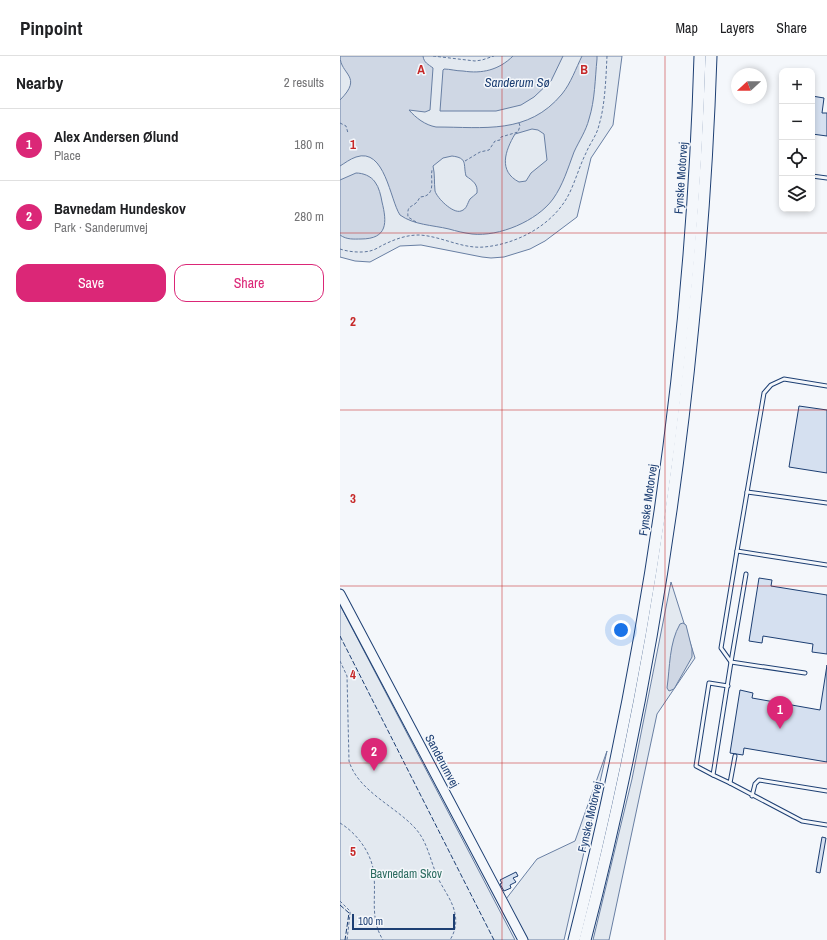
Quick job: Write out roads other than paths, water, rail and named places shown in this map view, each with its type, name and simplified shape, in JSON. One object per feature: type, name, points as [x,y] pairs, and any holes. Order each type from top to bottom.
[{"type":"highway","name":"Fynske Motorvej","points":[[574,940],[615,764],[656,537],[676,386],[690,239],[700,56]]},
{"type":"highway","name":"Fynske Motorvej","points":[[585,940],[623,783],[643,681],[668,531],[687,387],[701,240],[711,56]]},
{"type":"street","name":"Sanderumvej","points":[[340,594],[523,940]]},
{"type":"lane","points":[[815,176],[827,178]]},
{"type":"lane","points":[[805,673],[732,662],[721,648],[764,393],[771,385],[784,379],[827,386]]},
{"type":"lane","points":[[747,492],[827,503]]},
{"type":"lane","points":[[737,551],[827,565]]},
{"type":"lane","points":[[713,775],[746,574]]},
{"type":"lane","points":[[728,686],[709,683],[696,766],[802,821],[827,825]]},
{"type":"lane","points":[[730,783],[735,756]]},
{"type":"lane","points":[[752,796],[755,784],[759,780],[827,791]]},
{"type":"water","name":"Sanderum Sø","points":[[340,56],[423,56],[425,62],[433,68],[430,110],[425,112],[409,110],[428,125],[436,127],[471,128],[504,126],[535,116],[549,107],[562,94],[571,80],[582,56],[597,56],[594,97],[588,123],[574,152],[557,194],[546,207],[527,221],[505,230],[483,234],[466,233],[423,224],[411,221],[400,215],[380,167],[374,160],[366,156],[356,157],[340,166],[340,100],[347,92],[351,81],[341,62]],"holes":[[[532,129],[538,130],[544,134],[547,160],[531,173],[526,181],[519,182],[508,172],[505,160],[506,154],[515,134]],[[452,156],[463,160],[466,176],[473,181],[477,187],[477,193],[470,199],[465,209],[461,211],[454,210],[446,205],[435,191],[433,166],[443,158]]]},
{"type":"water","name":"Sanderum Sø","points":[[513,56],[563,56],[551,81],[534,97],[521,105],[496,111],[440,111],[444,69],[470,72],[490,70],[502,65]]},
{"type":"water","points":[[356,173],[367,175],[371,178],[378,186],[381,197],[385,216],[384,228],[381,233],[370,238],[350,239],[340,235],[340,180]]},
{"type":"water","points":[[683,623],[686,625],[692,649],[692,657],[674,689],[669,691],[667,688],[670,655],[676,631],[680,624]]},
{"type":"place","name":"Alex Andersen Ølund","points":[[780,729]]},
{"type":"place","name":"Bavnedam Hundeskov","points":[[374,771]]},
{"type":"park label","name":"Bavnedam Skov","points":[[406,874]]}]
